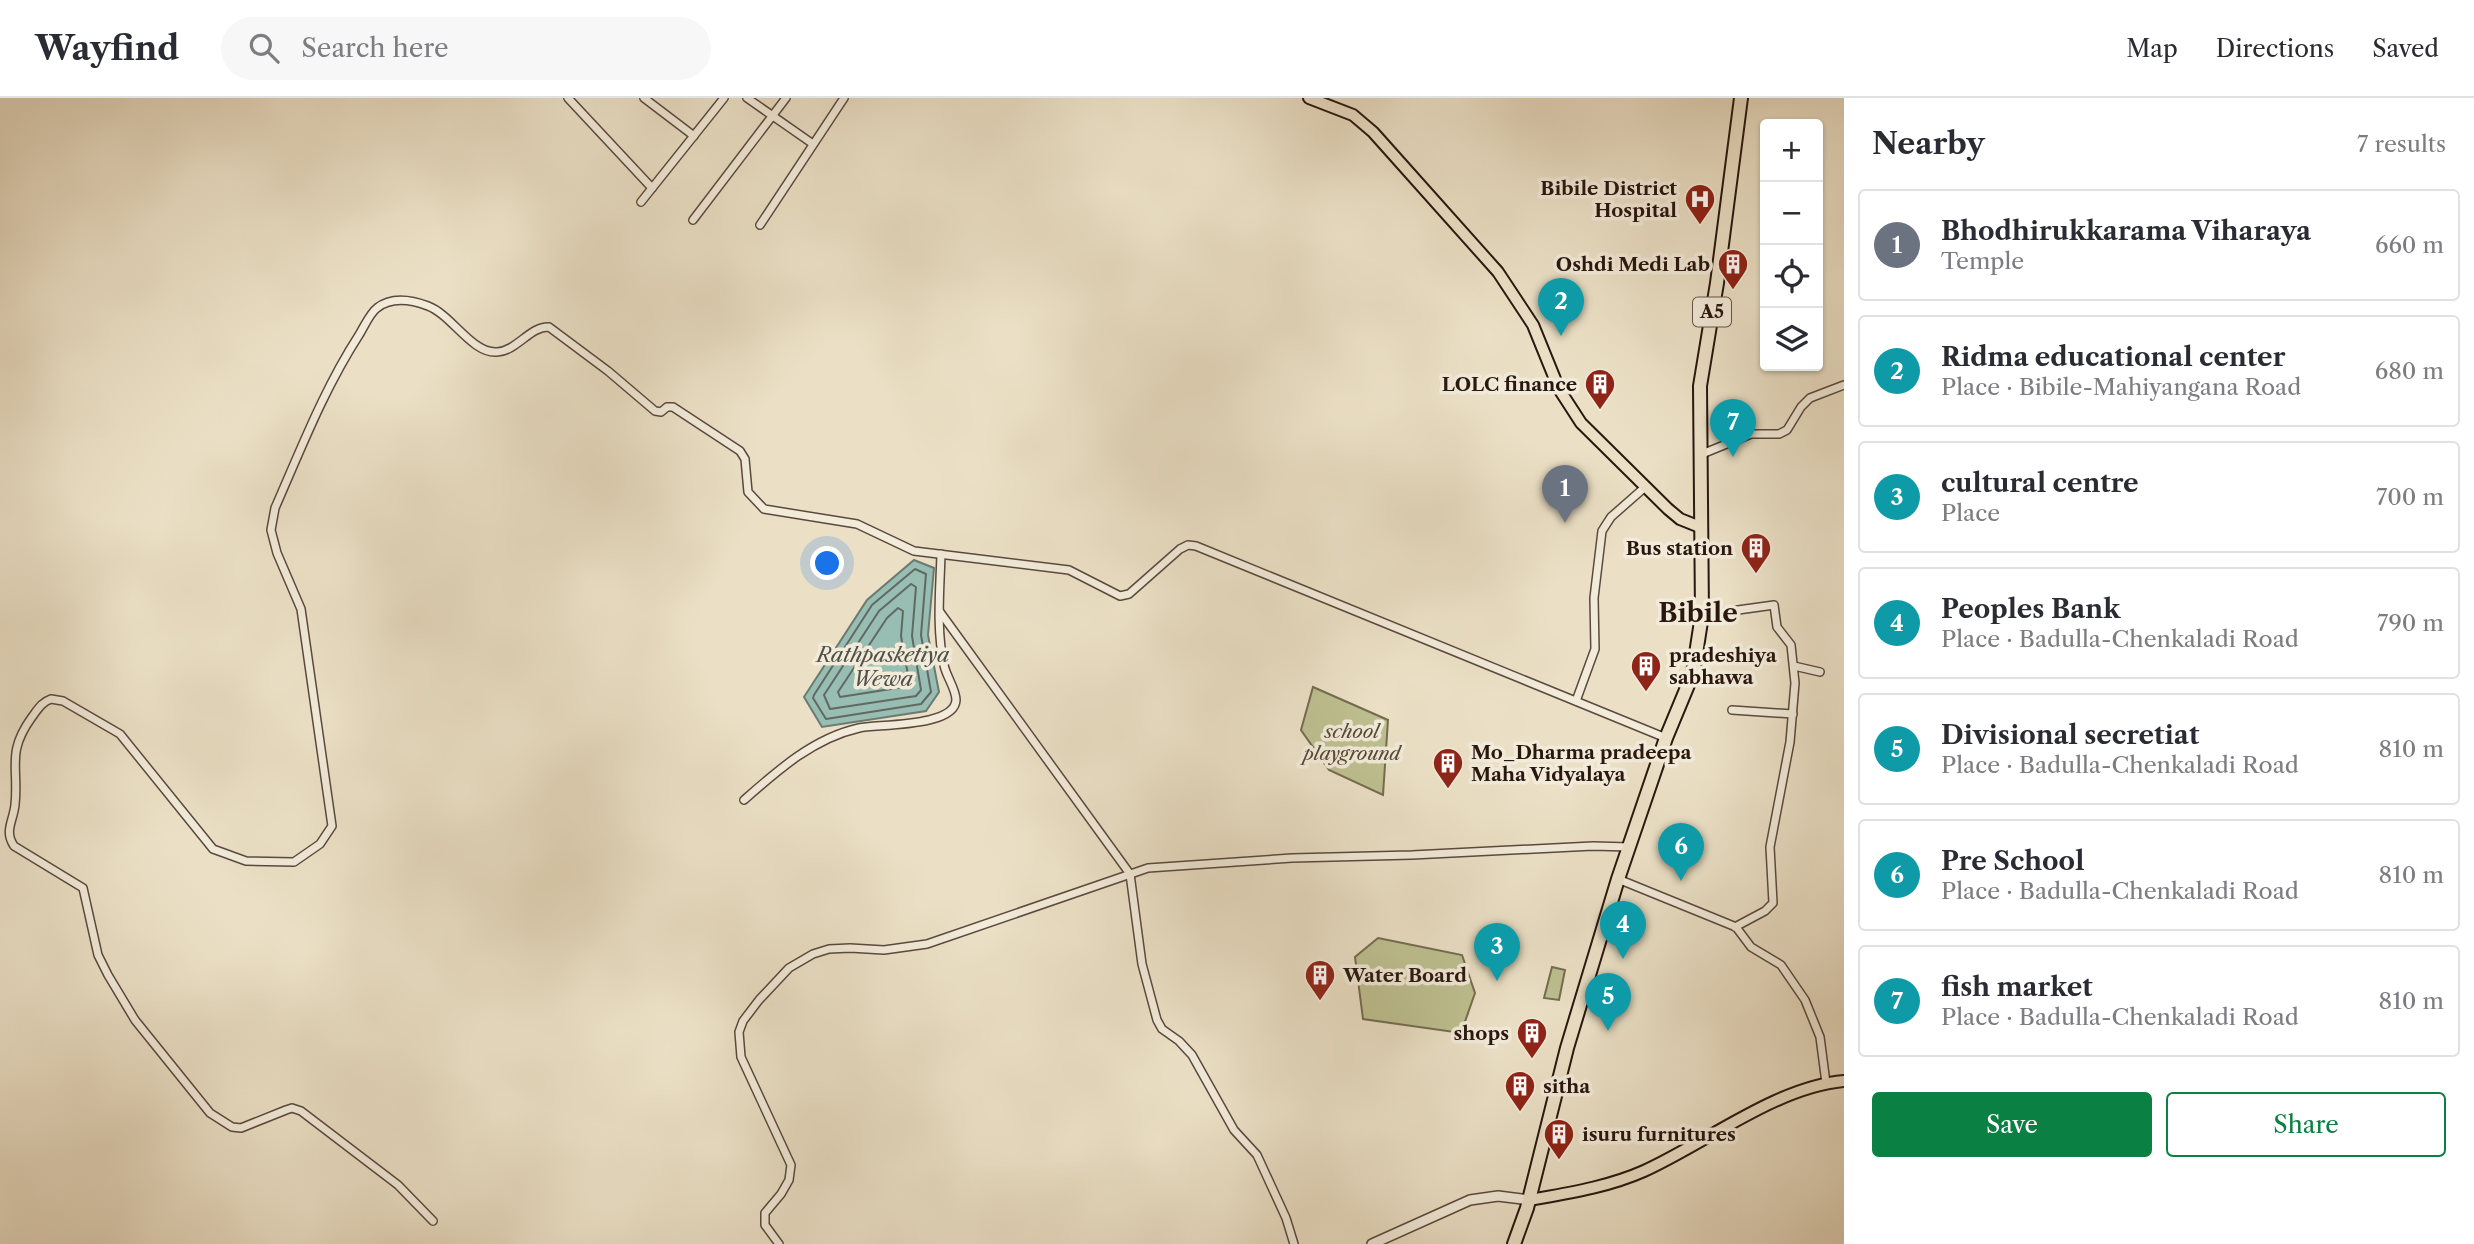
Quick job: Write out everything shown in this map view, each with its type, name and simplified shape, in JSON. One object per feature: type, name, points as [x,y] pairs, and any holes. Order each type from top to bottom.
[{"type":"highway","name":"A5","points":[[1514,1244],[1530,1200],[1567,1048],[1618,879],[1666,738],[1693,673],[1702,615],[1700,386],[1717,283],[1741,98]]},
{"type":"main road","points":[[1309,98],[1353,116],[1373,132],[1498,272],[1532,325],[1559,389],[1571,410],[1597,441],[1644,488],[1680,519],[1700,527]]},
{"type":"main road","points":[[1530,1200],[1593,1188],[1629,1177],[1779,1100],[1826,1083],[1844,1081]]},
{"type":"street","points":[[568,98],[652,188]]},
{"type":"street","points":[[644,98],[694,136]]},
{"type":"street","points":[[641,202],[724,98]]},
{"type":"street","points":[[747,98],[813,144]]},
{"type":"street","points":[[693,220],[786,98]]},
{"type":"street","points":[[760,225],[844,98]]},
{"type":"street","points":[[433,1221],[398,1185],[301,1111],[292,1108],[241,1128],[223,1122],[210,1113],[135,1020],[98,955],[83,888],[14,846],[8,829],[15,806],[16,745],[20,733],[39,707],[51,699],[63,701],[120,734],[213,849],[246,861],[294,862],[320,844],[332,826],[303,623],[271,530],[275,508],[338,367],[376,308],[411,300],[438,310],[485,351],[499,352],[511,348],[542,327],[549,327],[608,371],[655,411],[661,412],[667,407],[673,407],[740,451],[745,459],[748,492],[764,509],[857,524],[914,551],[1069,570],[1120,596],[1129,594],[1180,549],[1188,545],[1196,546],[1666,738]]},
{"type":"street","points":[[1702,454],[1751,434],[1779,434],[1787,430],[1810,398],[1844,385]]},
{"type":"street","points":[[1576,701],[1595,649],[1594,598],[1602,531],[1611,517],[1644,488]]},
{"type":"street","points":[[744,800],[780,767],[832,735],[862,727],[921,722],[949,713],[954,707],[956,699],[944,667],[940,612],[941,554]]},
{"type":"street","points":[[1702,615],[1774,605],[1777,626],[1791,645],[1796,683],[1770,847],[1773,903],[1765,911],[1735,927]]},
{"type":"street","points":[[940,612],[1129,873],[1142,964],[1157,1020],[1162,1029],[1192,1055],[1234,1130],[1257,1155],[1286,1218],[1294,1244]]},
{"type":"street","points":[[1794,666],[1820,672]]},
{"type":"street","points":[[1732,710],[1793,714]]},
{"type":"street","points":[[779,1244],[765,1225],[765,1213],[789,1181],[791,1165],[741,1058],[740,1032],[743,1021],[759,1000],[789,968],[813,954],[829,949],[884,950],[926,944],[1147,868],[1292,858],[1593,846],[1630,847]]},
{"type":"street","points":[[1618,879],[1735,927],[1751,947],[1781,965],[1805,1000],[1820,1037],[1826,1083]]},
{"type":"street","points":[[1372,1244],[1470,1200],[1497,1196],[1530,1200]]},
{"type":"green space","name":"school playground","points":[[1313,687],[1388,720],[1383,795],[1329,770],[1301,730]]},
{"type":"green space","points":[[1378,938],[1462,955],[1475,993],[1461,1033],[1363,1019],[1355,957]]},
{"type":"green space","points":[[1552,967],[1565,970],[1559,1000],[1544,998]]},
{"type":"water","name":"Rathpasketiya Wewa","points":[[914,560],[934,568],[928,635],[939,692],[926,711],[822,727],[804,697],[867,600]]},
{"type":"place","name":"Bibile District Hospital","points":[[1700,226]]},
{"type":"place","name":"Oshdi Medi Lab","points":[[1733,291]]},
{"type":"place","name":"Ridma educational center","points":[[1561,336]]},
{"type":"place","name":"LOLC finance","points":[[1600,411]]},
{"type":"place","name":"fish market","points":[[1733,457]]},
{"type":"place","name":"Bhodhirukkarama Viharaya","points":[[1565,523]]},
{"type":"place","name":"Bus station","points":[[1756,575]]},
{"type":"place","name":"pradeshiya sabhawa","points":[[1646,693]]},
{"type":"place","name":"Mo_Dharma pradeepa Maha Vidyalaya","points":[[1448,790]]},
{"type":"place","name":"Pre School","points":[[1681,881]]},
{"type":"place","name":"Peoples Bank","points":[[1623,959]]},
{"type":"place","name":"cultural centre","points":[[1497,981]]},
{"type":"place","name":"Water Board","points":[[1320,1002]]},
{"type":"place","name":"Divisional secretiat","points":[[1608,1031]]},
{"type":"place","name":"shops","points":[[1532,1060]]},
{"type":"place","name":"sitha","points":[[1520,1113]]},
{"type":"place","name":"isuru furnitures","points":[[1559,1161]]},
{"type":"district","name":"Bibile","points":[[1698,613]]}]
